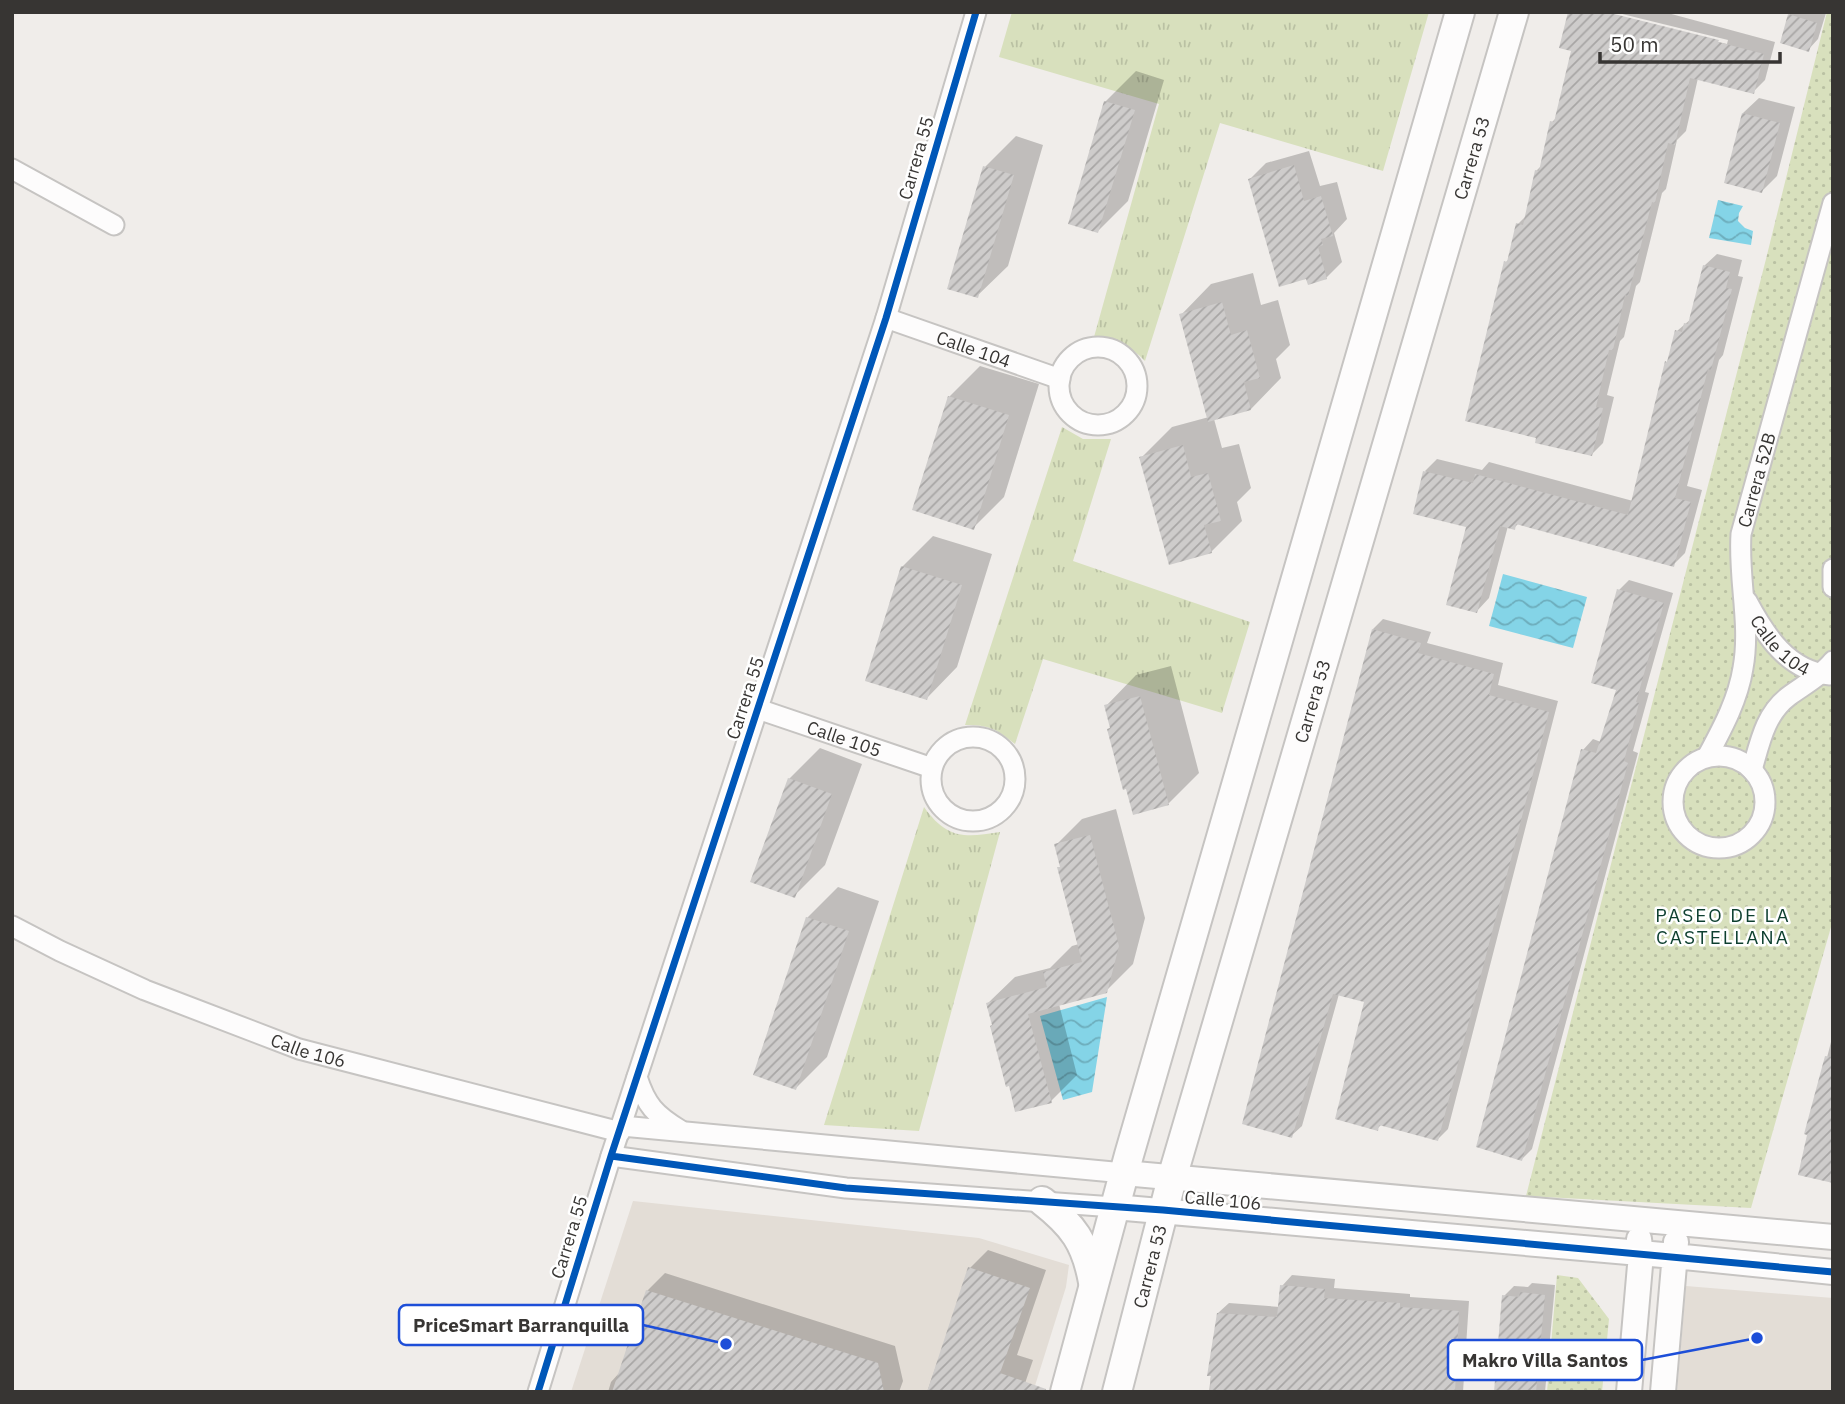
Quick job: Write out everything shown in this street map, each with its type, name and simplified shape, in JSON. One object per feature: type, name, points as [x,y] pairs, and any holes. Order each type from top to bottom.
[{"type":"main road","points":[[1065,1392],[1114,1207],[1460,12]]},
{"type":"main road","name":"Carrera 53","points":[[1117,1392],[1172,1178],[1514,12]]},
{"type":"main road","points":[[1042,1201],[1063,1217],[1079,1237],[1089,1259],[1094,1285]]},
{"type":"street","name":"Carrera 55","points":[[538,1392],[611,1156],[886,318],[976,12]]},
{"type":"street","points":[[12,169],[114,225]]},
{"type":"street","name":"Carrera 52B","points":[[1752,770],[1764,792],[1763,816],[1757,827],[1739,844],[1726,847],[1702,844],[1682,829],[1673,805],[1679,780],[1686,770],[1707,757],[1735,700],[1743,668],[1746,642],[1744,594],[1739,562],[1741,534],[1833,203]]},
{"type":"street","name":"Calle 104","points":[[886,318],[1060,379]]},
{"type":"street","points":[[1090,347],[1105,347],[1119,353],[1131,363],[1137,377],[1137,393],[1132,407],[1121,418],[1107,424],[1091,425],[1077,419],[1066,408],[1060,394],[1060,379],[1065,364],[1076,353],[1090,347]]},
{"type":"street","points":[[1833,569],[1833,587]]},
{"type":"street","name":"Calle 104","points":[[1744,594],[1771,642],[1785,656],[1829,670]]},
{"type":"street","points":[[1707,757],[1731,758],[1752,770],[1763,729],[1771,715],[1786,698],[1829,670]]},
{"type":"street","name":"Calle 105","points":[[758,709],[932,768]]},
{"type":"street","points":[[974,737],[993,741],[1007,754],[1014,769],[1015,786],[1009,802],[998,814],[978,822],[957,819],[940,807],[931,787],[932,768],[941,752],[956,740],[974,737]]},
{"type":"street","name":"Calle 106","points":[[12,926],[145,990],[299,1049],[621,1129],[1833,1237]]},
{"type":"street","name":"Calle 106","points":[[637,1076],[644,1098],[661,1118],[683,1131],[708,1136]]},
{"type":"street","name":"Calle 106","points":[[611,1156],[846,1188],[1163,1210],[1833,1272]]},
{"type":"street","points":[[1629,1392],[1641,1254],[1635,1219]]},
{"type":"street","points":[[1663,1392],[1677,1222]]},
{"type":"shaded area","points":[[633,1201],[979,1238],[1069,1265],[1066,1287],[1033,1392],[571,1392]]},
{"type":"shaded area","points":[[1686,1286],[1833,1298],[1833,1392],[1677,1392]]},
{"type":"green space","points":[[1012,12],[1429,12],[1383,171],[1220,123],[1145,361],[1122,344],[1094,337],[1159,104],[999,57]]},
{"type":"green space","points":[[1827,12],[1833,12],[1833,920],[1751,1208],[1526,1196],[1766,259]]},
{"type":"green space","points":[[1062,427],[1083,439],[1111,439],[1073,561],[1250,622],[1222,713],[1043,659],[1015,744],[992,729],[965,725]]},
{"type":"green space","points":[[924,807],[932,818],[957,834],[1000,832],[919,1131],[824,1125]]},
{"type":"green space","points":[[1557,1275],[1578,1278],[1609,1319],[1602,1392],[1547,1392]]},
{"type":"water","points":[[1718,200],[1743,206],[1738,221],[1753,231],[1751,245],[1709,238]]},
{"type":"water","points":[[1503,574],[1587,597],[1573,648],[1489,626]]},
{"type":"water","points":[[1107,997],[1092,1092],[1063,1100],[1040,1016]]},
{"type":"building","points":[[1568,12],[1606,12],[1764,54],[1754,94],[1690,78],[1675,145],[1668,143],[1655,203],[1652,202],[1628,296],[1625,295],[1613,350],[1609,350],[1596,407],[1603,408],[1592,456],[1535,443],[1536,438],[1465,421],[1504,261],[1507,262],[1516,223],[1523,225],[1535,170],[1539,171],[1550,121],[1554,122],[1571,51],[1559,48]]},
{"type":"building","points":[[1788,14],[1817,23],[1809,52],[1780,43]]},
{"type":"building","points":[[1104,101],[1135,110],[1098,233],[1068,224]]},
{"type":"building","points":[[1742,113],[1780,123],[1762,193],[1724,183]]},
{"type":"building","points":[[1294,165],[1304,201],[1321,196],[1333,236],[1321,239],[1323,245],[1318,247],[1327,279],[1308,285],[1306,279],[1279,287],[1248,179]]},
{"type":"building","points":[[983,166],[1014,175],[978,298],[947,289]]},
{"type":"building","points":[[1703,265],[1730,272],[1726,288],[1732,289],[1711,370],[1708,369],[1675,498],[1691,502],[1674,567],[1516,524],[1515,530],[1500,526],[1477,613],[1446,605],[1466,527],[1413,514],[1423,471],[1473,483],[1475,474],[1628,515],[1665,361],[1667,362],[1675,330],[1682,332],[1684,323],[1688,324]]},
{"type":"building","points":[[1222,302],[1231,335],[1247,330],[1260,378],[1244,382],[1251,410],[1208,422],[1179,314]]},
{"type":"building","points":[[948,396],[1009,415],[974,530],[912,510]]},
{"type":"building","points":[[1183,445],[1191,477],[1208,473],[1221,521],[1204,525],[1212,553],[1169,565],[1139,457]]},
{"type":"building","points":[[901,566],[962,585],[927,700],[865,681]]},
{"type":"building","points":[[1617,589],[1664,603],[1636,702],[1639,703],[1624,761],[1628,763],[1522,1161],[1476,1147],[1581,749],[1596,753],[1616,690],[1591,683]]},
{"type":"building","points":[[1372,629],[1421,643],[1418,653],[1494,674],[1489,695],[1549,712],[1438,1141],[1379,1125],[1378,1131],[1335,1119],[1364,1002],[1333,994],[1292,1138],[1242,1124]]},
{"type":"building","points":[[1140,696],[1169,805],[1133,815],[1126,789],[1123,790],[1107,729],[1110,728],[1104,705]]},
{"type":"building","points":[[788,778],[832,794],[795,898],[750,882]]},
{"type":"building","points":[[1090,835],[1119,946],[1107,993],[1028,1014],[1052,1103],[1015,1112],[1009,1086],[1006,1087],[986,1003],[1047,987],[1043,972],[1082,962],[1057,867],[1060,867],[1054,844]]},
{"type":"building","points":[[806,917],[849,931],[796,1090],[753,1075]]},
{"type":"building","points":[[1825,1056],[1833,1057],[1833,1183],[1798,1175],[1807,1135],[1804,1134]]},
{"type":"building","points":[[968,1267],[1030,1288],[1000,1373],[1046,1389],[1045,1392],[927,1392]]},
{"type":"building","points":[[1280,1285],[1325,1289],[1324,1298],[1400,1303],[1400,1307],[1459,1311],[1455,1392],[1210,1392],[1211,1376],[1207,1376],[1217,1313],[1277,1317]]},
{"type":"building","points":[[646,1290],[878,1363],[884,1392],[612,1392]]},
{"type":"building","points":[[1520,1292],[1545,1295],[1536,1392],[1494,1392],[1502,1295],[1519,1297]]},
{"type":"cycle path","points":[[538,1392],[611,1156],[886,318],[976,12]]},
{"type":"cycle path","points":[[611,1156],[846,1188],[1163,1210],[1833,1272]]},
{"type":"place","name":"Makro Villa Santos","points":[[1757,1338]]},
{"type":"place","name":"PriceSmart Barranquilla","points":[[726,1344]]},
{"type":"district","name":"PASEO DE LA CASTELLANA","points":[[1723,926]]}]
